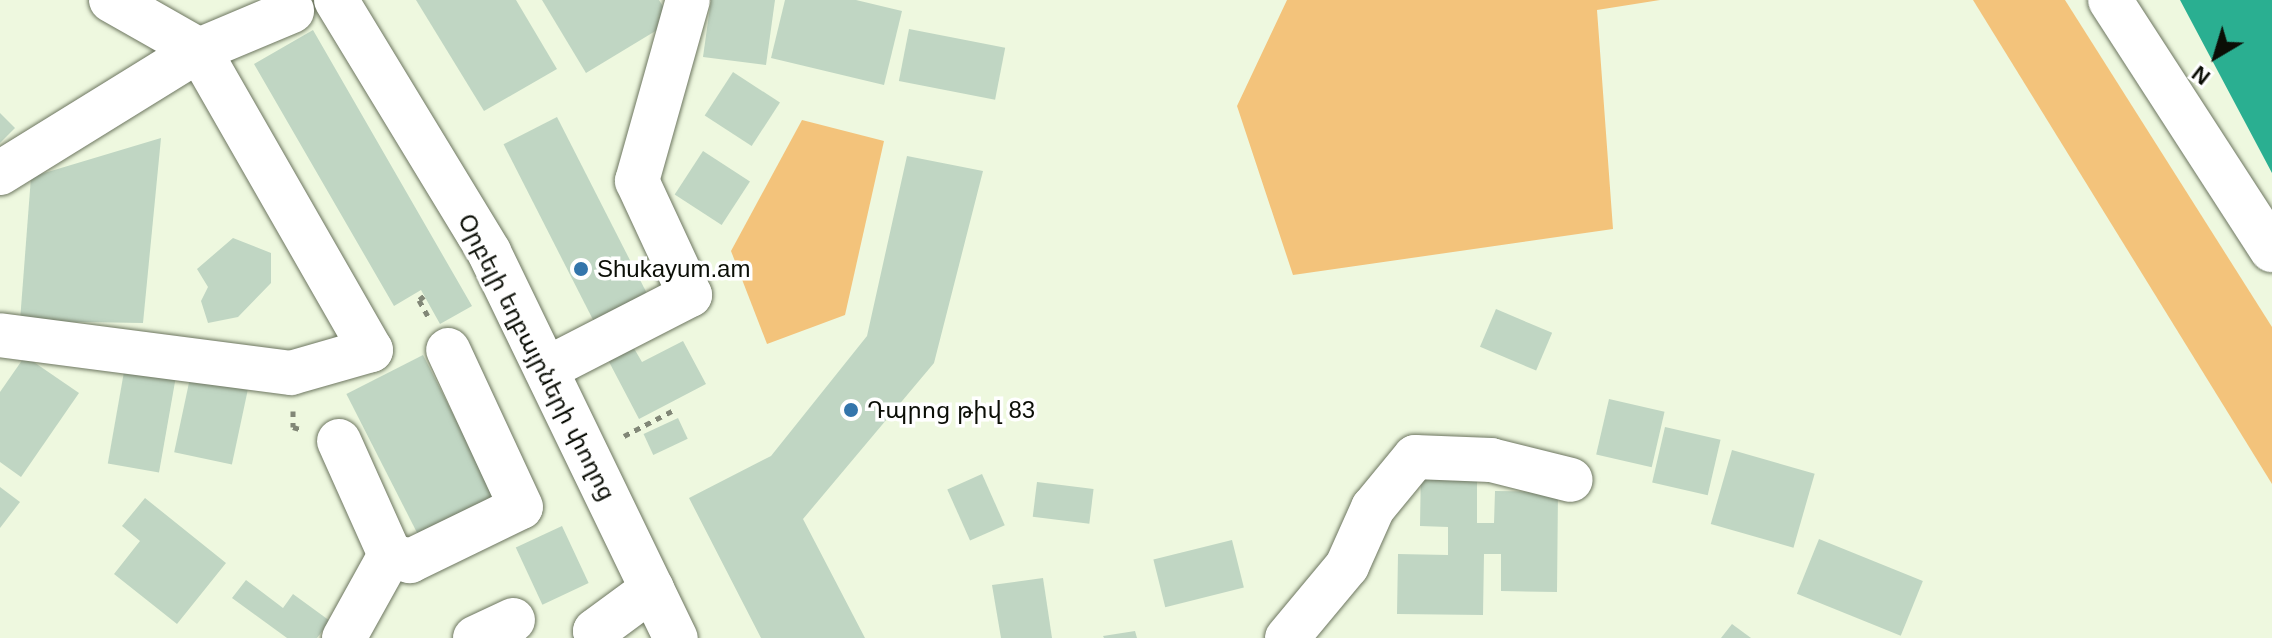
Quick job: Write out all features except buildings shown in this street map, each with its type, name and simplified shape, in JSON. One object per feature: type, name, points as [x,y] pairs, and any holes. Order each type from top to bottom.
[{"type":"street","points":[[0,335],[291,373],[371,350],[199,50],[111,0]]},
{"type":"street","name":"Օրբելի եղբայրների փողոց","points":[[336,0],[489,252],[676,638]]},
{"type":"street","points":[[546,369],[690,295],[637,181],[688,0]]},
{"type":"street","points":[[2110,0],[2272,250]]},
{"type":"street","points":[[0,173],[199,50],[292,11]]},
{"type":"street","points":[[339,441],[390,555],[410,561],[521,507],[438,333]]},
{"type":"street","points":[[1287,638],[1347,566],[1373,508],[1415,457],[1491,460],[1571,480]]},
{"type":"street","points":[[344,638],[390,555]]},
{"type":"street","points":[[597,638],[595,631],[652,589]]},
{"type":"path","points":[[424,296],[419,300],[438,333]]},
{"type":"path","points":[[624,436],[672,411]]},
{"type":"shaded area","points":[[1287,0],[1660,0],[1597,10],[1613,229],[1293,275],[1237,106]]},
{"type":"shaded area","points":[[1973,0],[2065,0],[2272,327],[2272,484]]},
{"type":"shaded area","points":[[802,120],[884,141],[845,315],[767,344],[731,251]]},
{"type":"water","points":[[2180,0],[2272,0],[2272,173]]},
{"type":"place","name":"Shukayum.am","points":[[581,269]]},
{"type":"place","name":"Դպրոց թիվ 83","points":[[851,410]]}]
